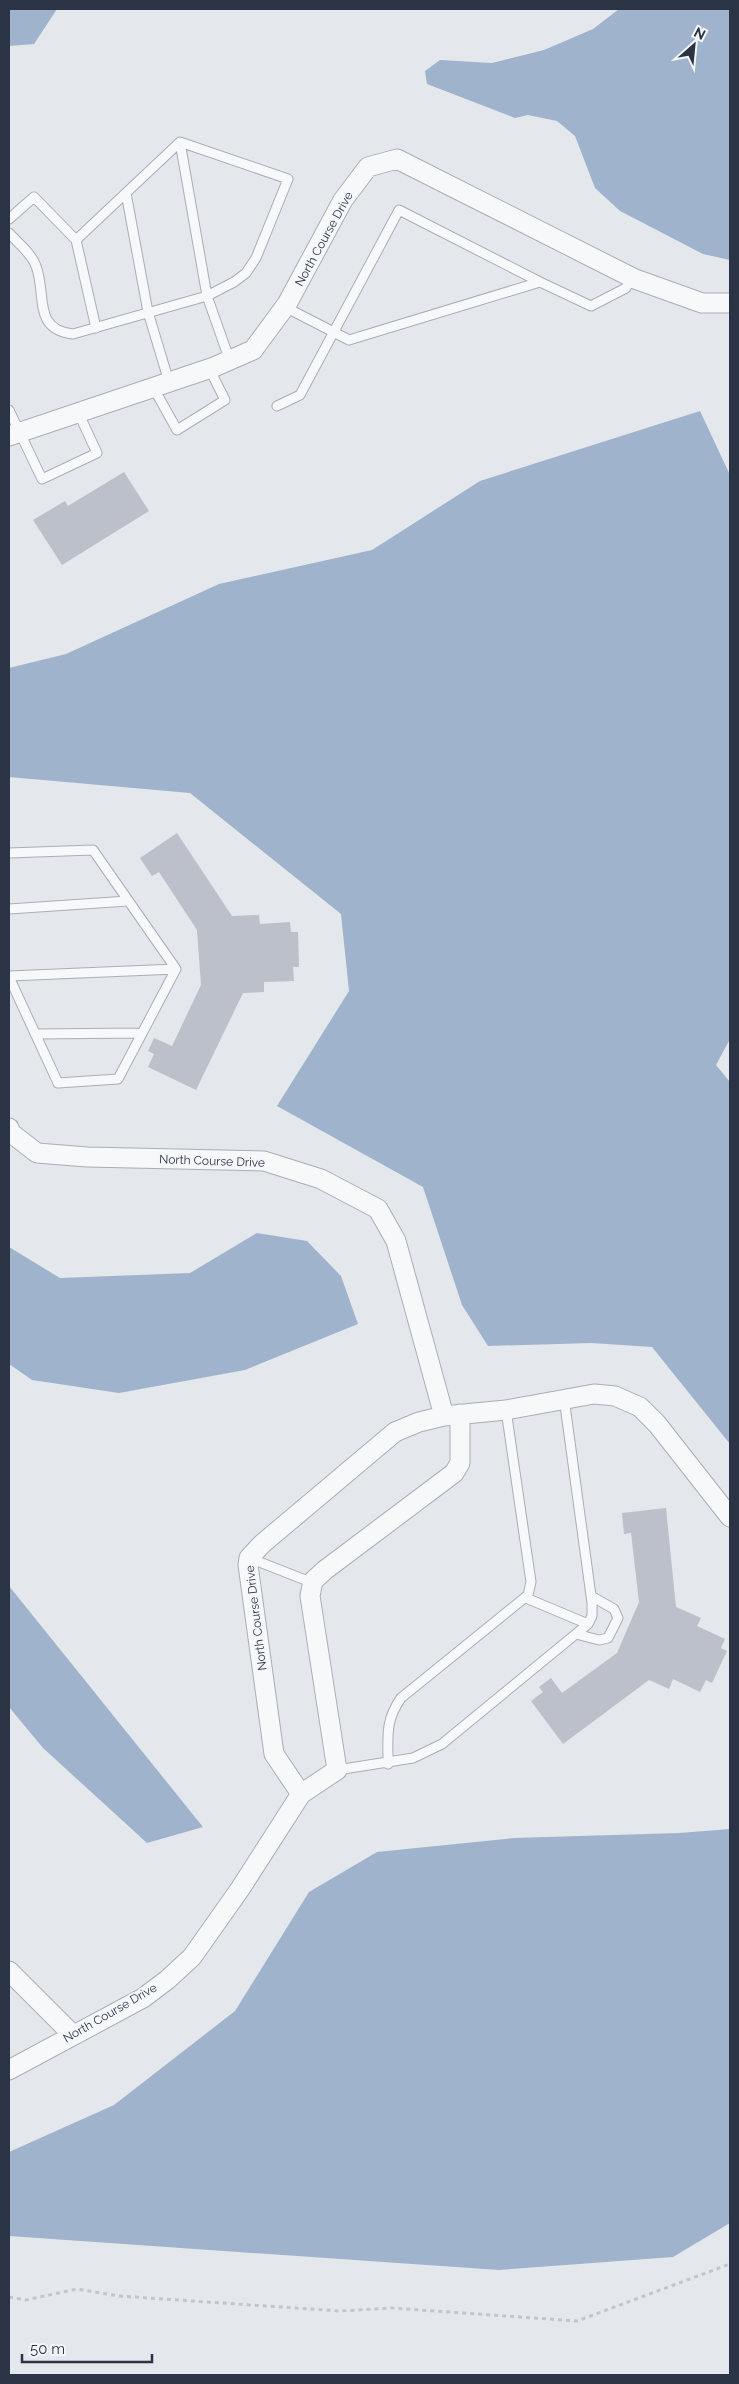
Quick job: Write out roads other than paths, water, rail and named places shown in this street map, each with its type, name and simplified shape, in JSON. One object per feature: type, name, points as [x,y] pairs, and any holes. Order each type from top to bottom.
[{"type":"street","name":"North Course Drive","points":[[14,433],[209,368],[252,350],[285,308],[344,200],[368,167],[397,159],[631,277],[702,303],[730,303]]},
{"type":"street","name":"North Course Drive","points":[[9,1128],[11,1133],[37,1153],[86,1157],[264,1161],[321,1179],[378,1209],[396,1242],[452,1415],[460,1462],[454,1472],[325,1570],[313,1584]]},
{"type":"street","name":"North Course Drive","points":[[301,1794],[274,1754],[248,1565],[249,1558],[262,1544],[395,1432],[419,1422],[452,1415],[506,1410],[594,1394],[615,1396],[640,1407],[657,1424],[730,1517]]},
{"type":"street","points":[[313,1584],[310,1596],[314,1633],[334,1740],[337,1770]]},
{"type":"street","name":"North Course Drive","points":[[9,2070],[143,1998],[167,1980],[192,1957],[240,1889],[301,1794],[337,1770]]},
{"type":"street","points":[[9,1971],[73,2035]]},
{"type":"lane","points":[[76,240],[180,142]]},
{"type":"lane","points":[[9,232],[36,263],[45,319],[52,328],[62,333],[73,334],[207,296],[234,282],[246,273],[262,245],[288,179],[180,142]]},
{"type":"lane","points":[[180,142],[207,296],[230,360]]},
{"type":"lane","points":[[126,192],[161,384],[176,430],[225,400],[209,368]]},
{"type":"lane","points":[[9,219],[34,197],[76,240],[96,328]]},
{"type":"lane","points":[[277,406],[300,395],[398,210],[591,306],[626,288],[631,277]]},
{"type":"lane","points":[[285,308],[349,340],[540,282]]},
{"type":"lane","points":[[9,410],[14,433],[42,479],[98,452],[78,412]]},
{"type":"lane","points":[[9,853],[93,850],[176,969]]},
{"type":"lane","points":[[9,910],[128,901]]},
{"type":"lane","points":[[176,969],[118,1079],[58,1083],[9,977],[176,969]]},
{"type":"lane","points":[[35,1034],[142,1033]]},
{"type":"lane","points":[[337,1770],[388,1764],[413,1758],[442,1744],[588,1624],[592,1616],[591,1596],[564,1398]]},
{"type":"lane","points":[[388,1764],[388,1724],[391,1712],[401,1698],[526,1598],[531,1582],[506,1410]]},
{"type":"lane","points":[[249,1558],[313,1584]]},
{"type":"lane","points":[[576,1634],[599,1640],[608,1638],[618,1618],[614,1609],[591,1596]]},
{"type":"lane","points":[[526,1598],[588,1624]]},
{"type":"water","points":[[9,9],[57,9],[34,44],[9,46]]},
{"type":"water","points":[[619,9],[730,9],[730,260],[703,254],[620,211],[595,188],[575,136],[557,121],[528,115],[515,118],[427,84],[425,71],[440,60],[492,63],[544,50],[593,29]]},
{"type":"water","points":[[700,411],[730,475],[730,1039],[716,1065],[730,1082],[730,1444],[652,1347],[591,1343],[488,1346],[462,1305],[423,1187],[277,1106],[349,991],[341,914],[190,793],[9,777],[9,668],[66,654],[219,584],[372,550],[480,481]]},
{"type":"water","points":[[257,1233],[307,1241],[341,1276],[358,1324],[245,1370],[119,1393],[32,1380],[9,1364],[9,1247],[60,1278],[190,1273]]},
{"type":"water","points":[[9,1586],[203,1827],[147,1843],[43,1748],[9,1707]]},
{"type":"water","points":[[730,1829],[730,2223],[673,2257],[499,2270],[9,2236],[9,2152],[114,2105],[235,2011],[309,1892],[377,1852],[514,1838],[679,1833]]}]
